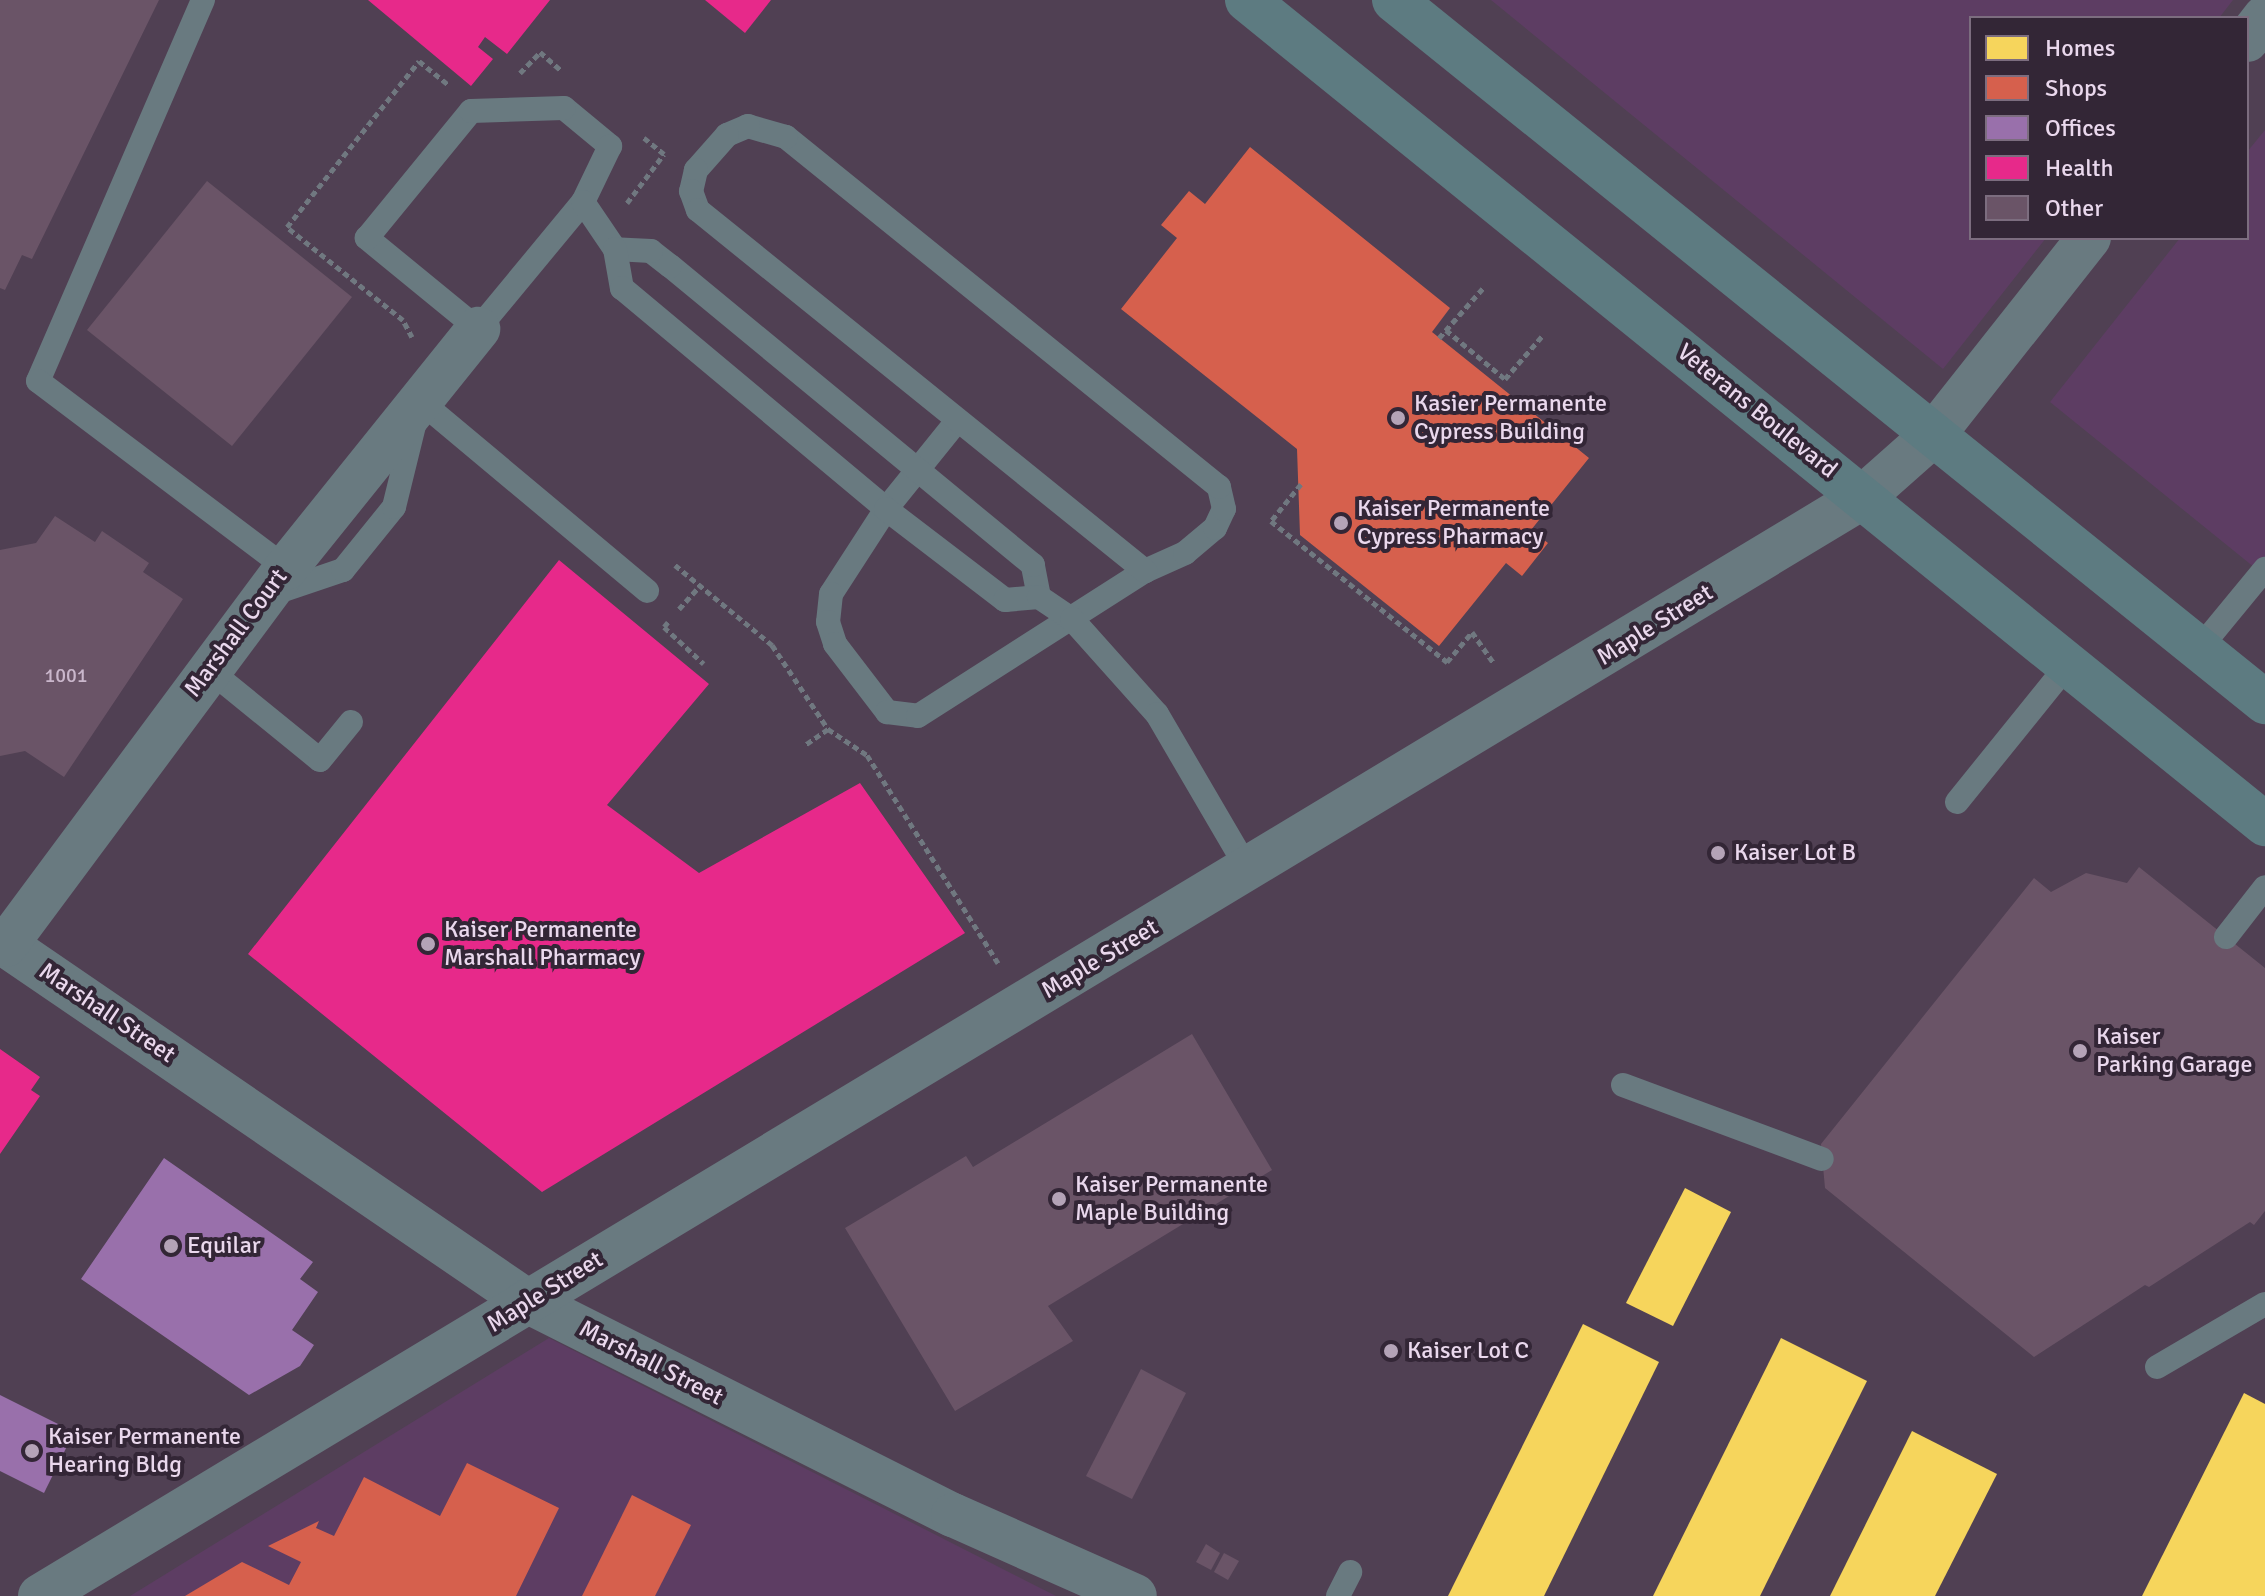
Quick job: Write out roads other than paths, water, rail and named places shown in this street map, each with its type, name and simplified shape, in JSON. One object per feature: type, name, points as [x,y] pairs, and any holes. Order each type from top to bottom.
[{"type":"main road","name":"Veterans Boulevard","points":[[1247,0],[2265,824]]},
{"type":"main road","points":[[1394,0],[2265,702]]},
{"type":"street","points":[[2249,37],[2265,17]]},
{"type":"street","name":"Maple Street","points":[[40,1596],[1863,497],[1934,434],[2087,240]]},
{"type":"street","name":"Marshall Court","points":[[3,943],[275,582],[478,329]]},
{"type":"street","name":"Marshall Street","points":[[3,943],[527,1301],[953,1515],[1135,1596]]},
{"type":"lane","points":[[203,0],[38,381],[275,582]]},
{"type":"lane","points":[[564,108],[610,146],[583,202],[478,329],[367,238],[471,111],[564,108]]},
{"type":"lane","points":[[957,421],[886,509],[831,594],[828,622],[835,644],[887,712],[918,716],[1145,571],[1185,553],[1215,528],[1224,509],[1219,487],[786,137],[748,126],[727,135],[696,170],[691,191],[698,210],[1145,571]]},
{"type":"lane","points":[[583,202],[609,241],[622,288],[886,509],[1005,600],[1039,597],[1072,619],[1157,714],[1248,870]]},
{"type":"lane","points":[[609,241],[651,251],[1033,565],[1039,597]]},
{"type":"lane","points":[[420,401],[647,591]]},
{"type":"lane","points":[[2199,649],[2265,569]]},
{"type":"lane","points":[[1957,802],[2069,663]]},
{"type":"lane","points":[[208,669],[320,760],[351,722]]},
{"type":"lane","points":[[2226,937],[2265,887]]},
{"type":"lane","points":[[1623,1085],[1822,1159]]},
{"type":"lane","points":[[2157,1367],[2265,1304]]},
{"type":"lane","points":[[1338,1596],[1350,1572]]},
{"type":"place","name":"Kasier Permanente Cypress Building","points":[[1398,418]]},
{"type":"place","name":"Kaiser Permanente Cypress Pharmacy","points":[[1341,523]]},
{"type":"place","name":"Kaiser Lot B","points":[[1718,853]]},
{"type":"place","name":"Kaiser Permanente Marshall Pharmacy","points":[[428,944]]},
{"type":"place","name":"Kaiser Parking Garage","points":[[2080,1051]]},
{"type":"place","name":"Kaiser Permanente Maple Building","points":[[1059,1199]]},
{"type":"place","name":"Equilar","points":[[171,1246]]},
{"type":"place","name":"Kaiser Lot C","points":[[1391,1351]]},
{"type":"place","name":"Kaiser Permanente Hearing Bldg","points":[[32,1451]]}]
